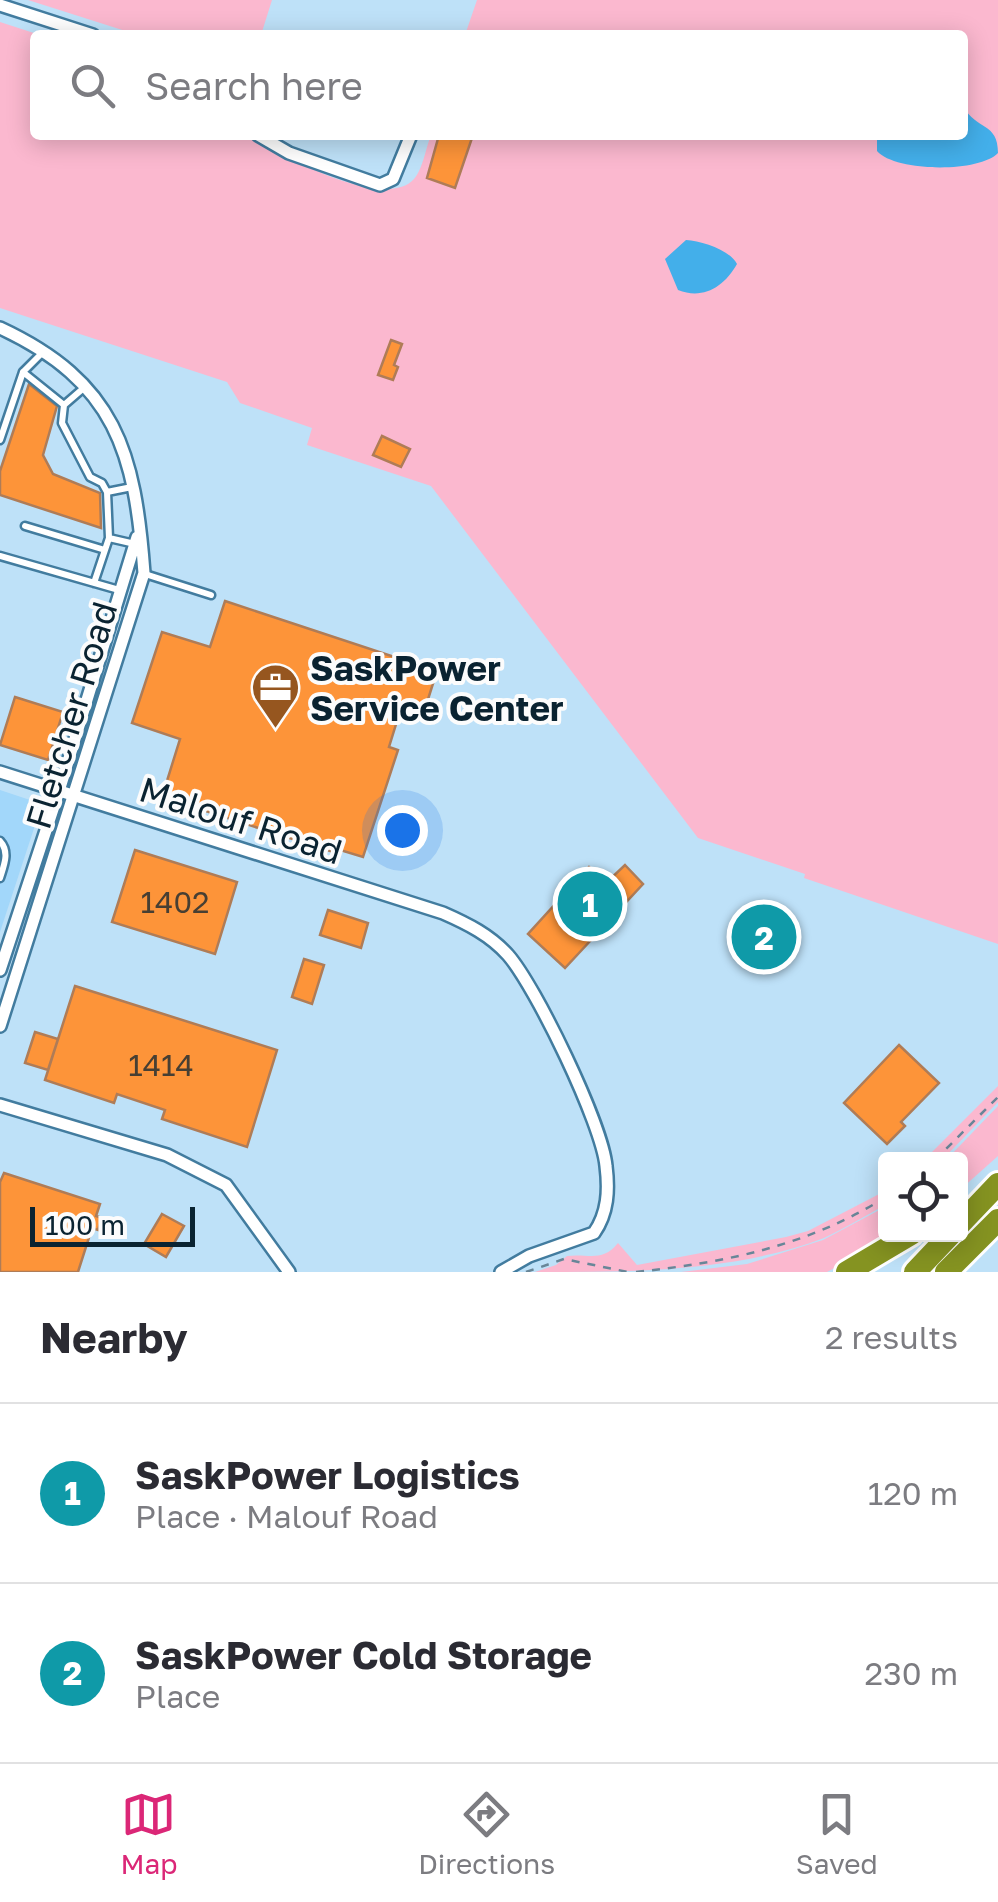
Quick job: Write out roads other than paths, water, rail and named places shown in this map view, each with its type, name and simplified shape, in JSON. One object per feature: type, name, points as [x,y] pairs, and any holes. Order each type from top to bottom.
[{"type":"highway","points":[[968,1193],[998,1168]]},
{"type":"highway","points":[[968,1216],[998,1184]]},
{"type":"highway","points":[[946,1272],[998,1221]]},
{"type":"highway","points":[[961,1272],[992,1236],[998,1221]]},
{"type":"highway","points":[[847,1272],[898,1242]]},
{"type":"highway","points":[[916,1272],[944,1242]]},
{"type":"street","points":[[0,4],[78,30]]},
{"type":"street","points":[[267,140],[289,153],[380,185],[394,180],[409,140]]},
{"type":"street","name":"Fletcher Road","points":[[0,328],[45,351],[86,386],[108,415],[125,453],[144,573],[0,1026]]},
{"type":"street","name":"Fletcher Road","points":[[0,970],[60,791],[136,538]]},
{"type":"street","name":"Malouf Road","points":[[0,772],[443,913],[469,924],[495,942],[510,957],[538,1000],[596,1126],[606,1165],[607,1199],[605,1214],[594,1233],[529,1256],[501,1272]]},
{"type":"street","points":[[0,1105],[167,1155],[226,1184],[289,1272]]},
{"type":"lane","points":[[0,440],[23,372],[45,351]]},
{"type":"lane","points":[[23,372],[64,405]]},
{"type":"lane","points":[[86,386],[64,405],[62,423],[90,477],[107,492],[109,538],[94,583]]},
{"type":"lane","points":[[107,492],[132,487]]},
{"type":"lane","points":[[25,526],[105,550]]},
{"type":"lane","points":[[109,538],[136,538]]},
{"type":"lane","points":[[0,556],[120,591]]},
{"type":"lane","points":[[144,573],[211,595]]},
{"type":"lane","points":[[0,841],[6,850],[0,878]]},
{"type":"place","name":"SaskPower Service Center","points":[[275,730]]},
{"type":"place","name":"SaskPower Logistics","points":[[590,904]]},
{"type":"place","name":"SaskPower Cold Storage","points":[[764,937]]}]
